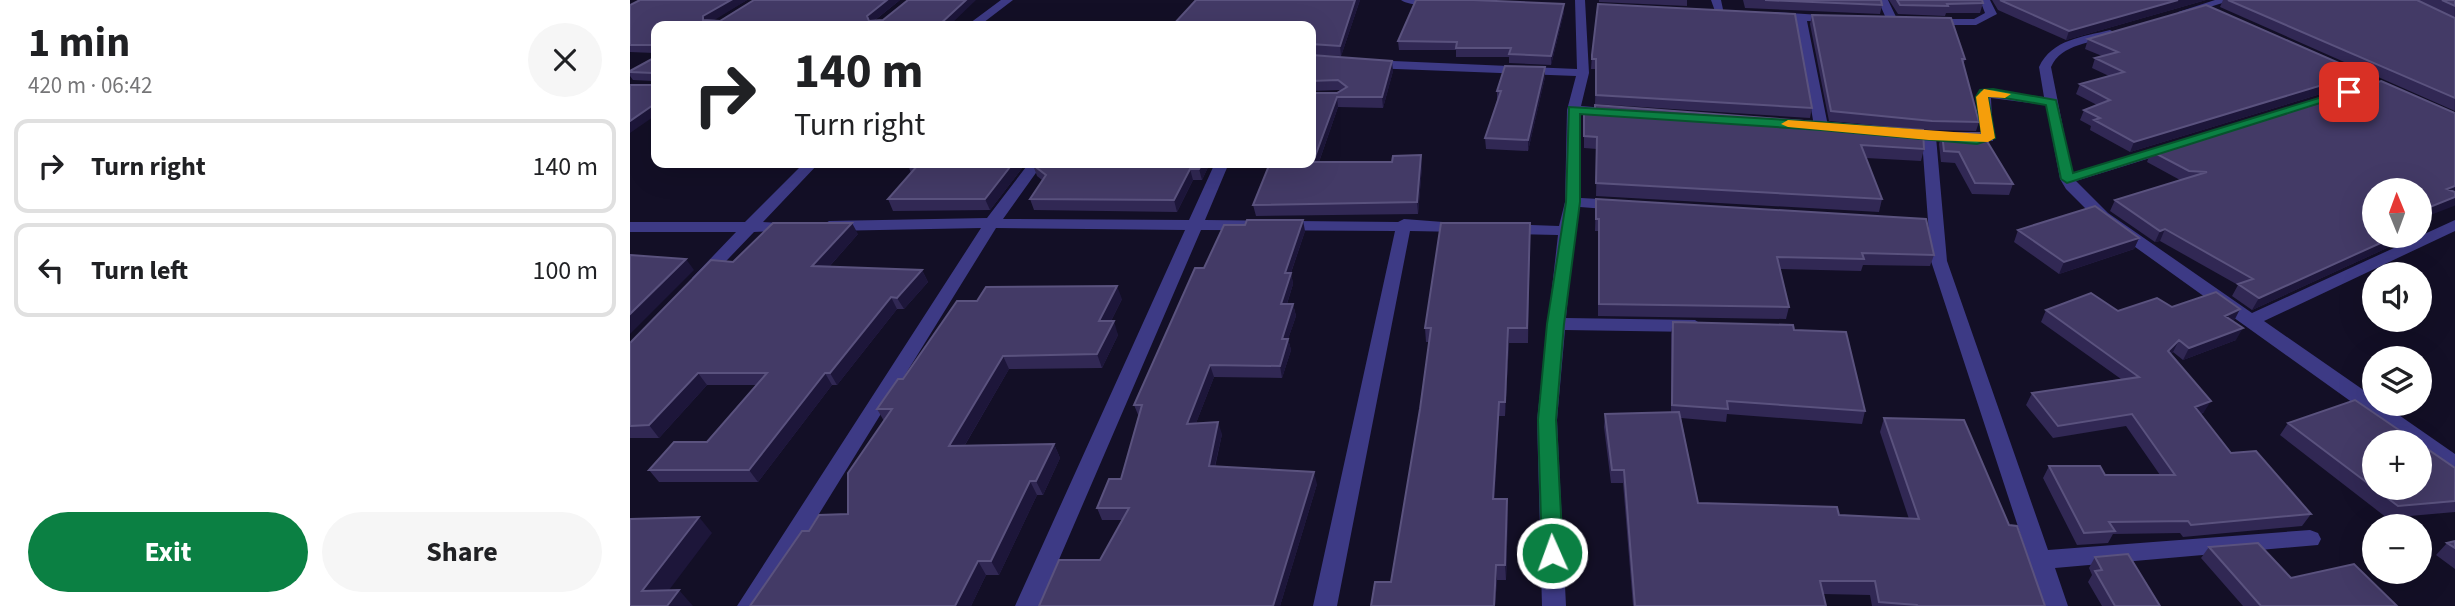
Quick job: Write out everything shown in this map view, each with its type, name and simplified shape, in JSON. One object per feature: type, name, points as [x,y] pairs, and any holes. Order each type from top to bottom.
[{"type":"street","points":[[979,21],[1008,0]]},
{"type":"street","points":[[1406,0],[1446,1]]},
{"type":"street","points":[[1716,0],[1720,12]]},
{"type":"street","points":[[1883,0],[1898,21],[1976,22],[1991,14],[1984,0]]},
{"type":"street","points":[[2163,18],[2227,0]]},
{"type":"street","points":[[1554,606],[1547,420],[1566,231],[1573,202],[1574,110],[1583,73],[1579,3]]},
{"type":"street","points":[[2203,7],[2228,18]]},
{"type":"street","points":[[1707,12],[1734,13]]},
{"type":"street","points":[[1761,15],[1854,19]]},
{"type":"street","points":[[1801,17],[1821,126]]},
{"type":"street","points":[[2123,30],[2056,50],[2047,57],[2045,67],[2067,179],[2084,201],[2102,216],[2455,465]]},
{"type":"street","points":[[2325,62],[2404,97]]},
{"type":"street","points":[[1352,63],[1583,73]]},
{"type":"street","points":[[2348,93],[2374,84]]},
{"type":"street","points":[[1889,133],[1988,138],[1982,97],[1984,93],[2052,102]]},
{"type":"street","points":[[1574,110],[1615,113]]},
{"type":"street","points":[[1941,137],[1931,221],[1939,261],[2056,606]]},
{"type":"street","points":[[2067,179],[2188,142]]},
{"type":"street","points":[[685,293],[807,168]]},
{"type":"street","points":[[749,606],[992,225],[1032,168]]},
{"type":"street","points":[[1027,606],[1220,168]]},
{"type":"street","points":[[1573,202],[1640,206]]},
{"type":"street","points":[[630,228],[1404,225],[1566,231]]},
{"type":"street","points":[[1325,606],[1404,225]]},
{"type":"street","points":[[2249,321],[2455,225]]},
{"type":"street","points":[[1556,324],[1716,327]]},
{"type":"street","points":[[2040,560],[2310,539]]},
{"type":"building","points":[[640,0],[731,0],[703,16],[703,20],[720,21],[651,21],[651,45],[630,45],[630,5]]},
{"type":"building","points":[[754,0],[887,0],[867,16],[869,21],[720,21]]},
{"type":"building","points":[[908,0],[966,0],[943,21],[869,21],[883,20]]},
{"type":"building","points":[[1196,0],[1355,0],[1340,46],[1316,44],[1316,21],[1177,21]]},
{"type":"building","points":[[1416,0],[1564,4],[1551,56],[1509,54],[1511,48],[1456,48],[1457,42],[1398,41]]},
{"type":"building","points":[[1765,0],[1881,0],[1882,5]]},
{"type":"building","points":[[1897,0],[1982,0],[1983,3],[1947,4],[1948,6],[1900,5]]},
{"type":"building","points":[[2000,0],[2178,0],[2069,31]]},
{"type":"building","points":[[2228,0],[2417,0],[2455,18],[2455,98]]},
{"type":"building","points":[[2442,0],[2455,0],[2455,6]]},
{"type":"building","points":[[1598,4],[1795,14],[1812,108],[1596,95],[1596,59],[1592,59],[1592,55]]},
{"type":"building","points":[[2206,5],[2362,73],[2134,142],[2094,120],[2100,118],[2084,110],[2110,100],[2080,84],[2124,72],[2095,58],[2118,52],[2088,39]]},
{"type":"building","points":[[1812,15],[1951,18],[1965,59],[1962,59],[1979,122],[1932,121],[1831,111]]},
{"type":"building","points":[[1316,55],[1392,61],[1382,97],[1337,97],[1316,154],[1316,93],[1337,93],[1347,87],[1338,80],[1316,81]]},
{"type":"building","points":[[651,60],[651,73],[630,71]]},
{"type":"building","points":[[1505,66],[1545,67],[1528,140],[1485,138],[1501,91],[1497,91]]},
{"type":"building","points":[[2381,81],[2455,113],[2455,186],[2447,189],[2455,192],[2455,197],[2432,206],[2432,178],[2362,178],[2362,248],[2369,248],[2259,298],[2238,284],[2253,279],[2165,229],[2160,231],[2115,200],[2207,172],[2189,171],[2151,151]]},
{"type":"building","points":[[630,85],[651,85],[651,106],[630,121]]},
{"type":"building","points":[[1595,105],[1923,130],[1924,149],[1861,145],[1882,199],[1596,183],[1597,137],[1584,136],[1584,110],[1595,110]]},
{"type":"building","points":[[1942,133],[1982,133],[2013,184],[1975,183],[1959,152],[1944,151]]},
{"type":"building","points":[[1421,155],[1417,202],[1253,205],[1268,168],[1316,168],[1316,162],[1392,162],[1393,156]]},
{"type":"building","points":[[915,168],[1009,168],[985,199],[888,199]]},
{"type":"building","points":[[1037,168],[1200,168],[1190,169],[1174,200],[1030,199],[1046,175]]},
{"type":"building","points":[[1596,199],[1926,219],[1934,255],[1862,253],[1864,259],[1777,257],[1789,307],[1599,304],[1599,219],[1596,219]]},
{"type":"building","points":[[2095,206],[2139,238],[2064,262],[2018,230]]},
{"type":"building","points":[[1247,220],[1303,220],[1285,273],[1291,273],[1281,304],[1293,304],[1282,339],[1288,339],[1280,366],[1210,365],[1187,424],[1218,422],[1209,466],[1314,472],[1273,606],[1039,606],[1059,560],[1100,560],[1129,508],[1097,508],[1109,479],[1121,479],[1142,405],[1134,405],[1195,268],[1204,268],[1224,225],[1245,225]]},
{"type":"building","points":[[773,223],[852,223],[812,266],[922,270],[897,298],[891,297],[830,373],[825,373],[749,470],[649,470],[674,442],[707,442],[767,373],[698,373],[649,425],[630,426],[630,343],[711,260],[733,262]]},
{"type":"building","points":[[1441,223],[1530,223],[1527,328],[1508,328],[1505,402],[1499,402],[1493,499],[1507,499],[1505,565],[1496,565],[1494,606],[1371,606],[1375,582],[1391,582],[1420,409],[1431,328],[1425,328]]},
{"type":"building","points":[[630,255],[686,259],[630,314]]},
{"type":"building","points":[[1117,286],[1099,321],[1114,321],[1097,354],[1003,356],[949,446],[1054,444],[1036,481],[1030,481],[991,561],[978,561],[955,606],[750,606],[802,531],[809,531],[819,515],[848,514],[848,473],[892,409],[877,409],[898,379],[903,379],[957,301],[977,301],[986,287]]},
{"type":"building","points":[[2216,292],[2240,309],[2225,316],[2243,328],[2189,348],[2179,340],[2168,351],[2211,401],[2195,407],[2231,453],[2256,451],[2311,514],[2191,525],[2188,521],[2109,522],[2115,531],[2084,533],[2049,466],[2100,466],[2105,475],[2175,475],[2132,414],[2058,426],[2032,393],[2139,377],[2046,310],[2091,293],[2118,311],[2157,298],[2172,307]]},
{"type":"building","points":[[1673,322],[1793,325],[1794,330],[1846,332],[1865,411],[1727,401],[1728,409],[1672,405]]},
{"type":"building","points":[[2355,400],[2362,405],[2362,416],[2378,416],[2399,430],[2362,430],[2362,479],[2288,423]]},
{"type":"building","points":[[1679,412],[1698,503],[1837,507],[1839,515],[1919,519],[1884,418],[1964,420],[2009,525],[2017,526],[2045,606],[1918,606],[1879,602],[1875,581],[1820,581],[1826,606],[1635,606],[1624,470],[1612,470],[1605,414]]},
{"type":"building","points":[[2432,452],[2455,468],[2455,501],[2398,506],[2390,500],[2432,500]]},
{"type":"building","points":[[699,517],[642,591],[679,590],[667,606],[630,606],[630,519]]},
{"type":"building","points":[[2258,543],[2291,578],[2354,564],[2362,572],[2362,584],[2374,584],[2397,606],[2261,606],[2209,547]]},
{"type":"building","points":[[2128,554],[2160,606],[2115,606],[2095,571],[2102,570],[2095,557]]},
{"type":"slow traffic","points":[[1788,124],[1977,140],[1988,138],[1982,97],[1984,93],[2005,94]]},
{"type":"route","points":[[1552,553],[1547,420],[1566,231],[1573,202],[1574,110],[1821,126],[1977,140],[1988,138],[1982,97],[1984,93],[1993,92],[2052,102],[2067,179],[2349,92]]}]
